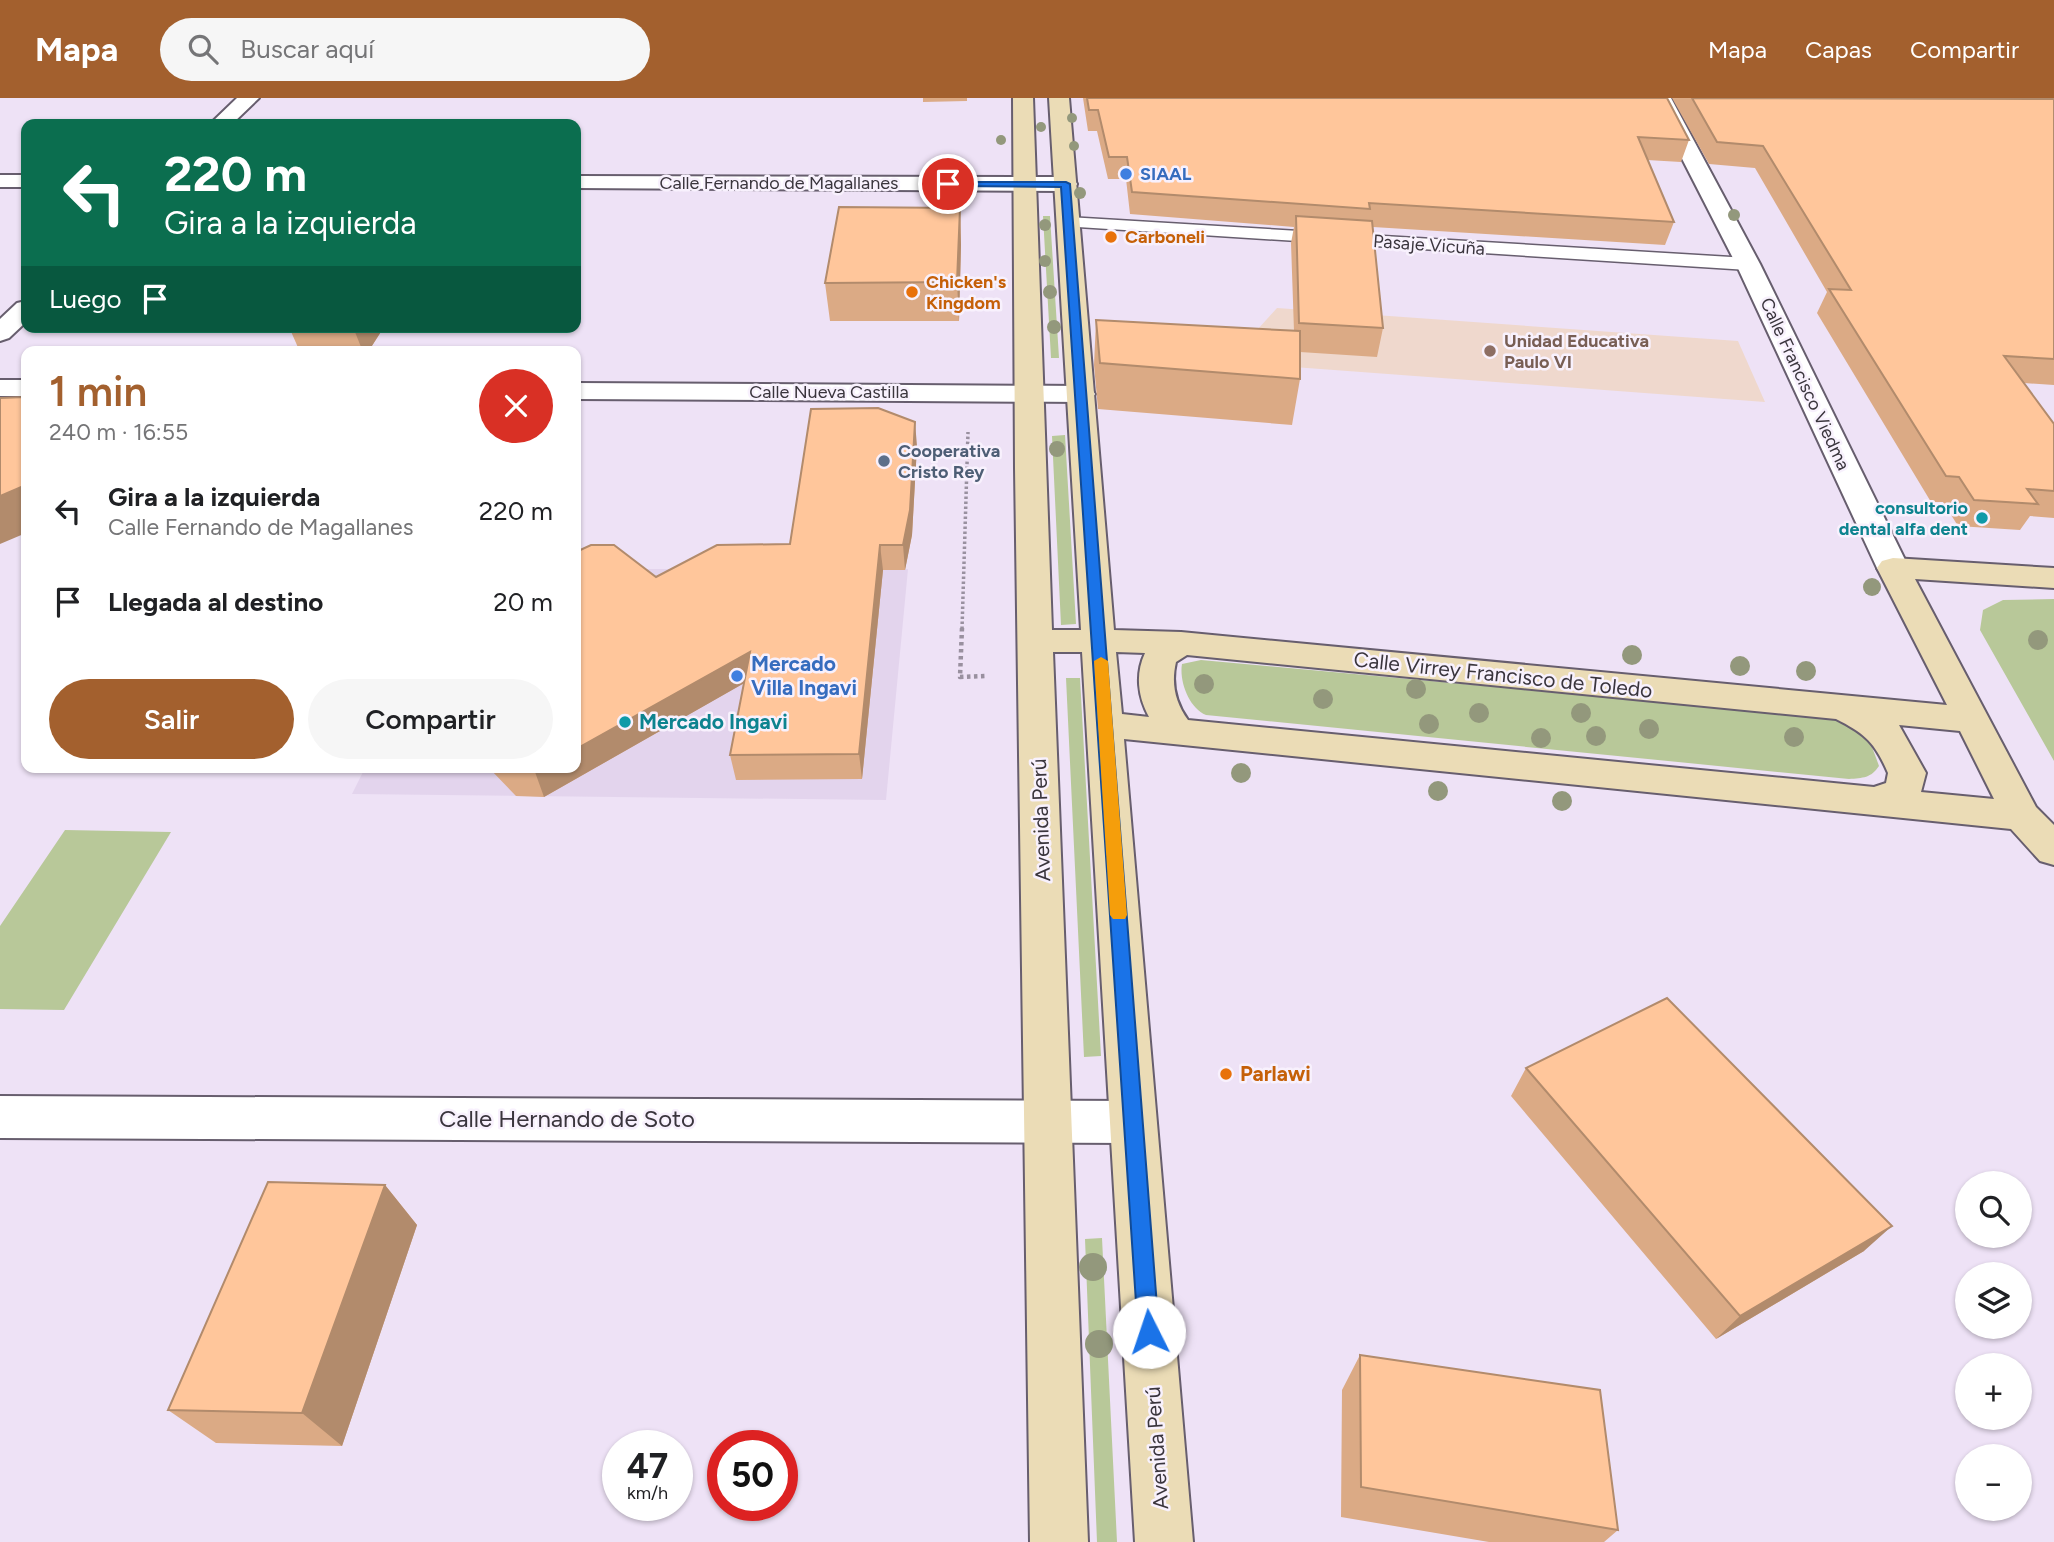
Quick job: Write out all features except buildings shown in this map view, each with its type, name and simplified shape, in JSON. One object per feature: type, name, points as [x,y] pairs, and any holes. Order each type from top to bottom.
[{"type":"main road","name":"Avenida Perú","points":[[1023,98],[1028,184],[1028,393],[1059,1542]]},
{"type":"main road","name":"Avenida Perú","points":[[1059,98],[1164,1542]]},
{"type":"main road","points":[[1893,568],[2054,579]]},
{"type":"main road","name":"Calle Francisco Viedma","points":[[1893,568],[2022,816],[2054,850]]},
{"type":"main road","name":"Calle Virrey Francisco de Toledo","points":[[1035,642],[1099,640],[1181,643],[1970,720]]},
{"type":"main road","points":[[1177,732],[1159,705],[1155,680],[1160,656],[1181,643]]},
{"type":"main road","points":[[1841,707],[1869,720],[1889,734],[1907,773],[1902,792],[1876,801]]},
{"type":"main road","points":[[1106,725],[2022,816]]},
{"type":"street","points":[[226,119],[249,98]]},
{"type":"street","name":"Calle Francisco Viedma","points":[[1661,98],[1748,264],[1893,568]]},
{"type":"street","points":[[0,181],[21,181]]},
{"type":"street","name":"Calle Fernando de Magallanes","points":[[581,182],[1066,184]]},
{"type":"street","points":[[0,333],[21,313]]},
{"type":"street","points":[[0,388],[21,388]]},
{"type":"street","name":"Calle Nueva Castilla","points":[[581,391],[1082,394]]},
{"type":"street","name":"Calle Hernando de Soto","points":[[0,1117],[1133,1122]]},
{"type":"lane","name":"Pasaje Vicuña","points":[[1068,222],[1748,264]]},
{"type":"path","points":[[960,677],[968,432]]},
{"type":"shaded area","name":"Unidad Educativa Paulo VI","points":[[1277,308],[1738,341],[1765,402],[1228,362]]},
{"type":"shaded area","name":"Mercado Villa Ingavi","points":[[581,569],[908,569],[886,800],[352,794],[362,773],[581,773]]},
{"type":"green space","points":[[1043,216],[1050,216],[1059,358],[1051,358]]},
{"type":"green space","points":[[1065,435],[1076,624],[1061,625],[1052,436]]},
{"type":"green space","points":[[2054,599],[2054,761],[1980,630],[1983,610],[2003,600]]},
{"type":"green space","points":[[1201,660],[1833,718],[1852,725],[1864,734],[1879,766],[1866,777],[1849,779],[1206,715],[1186,693],[1181,671],[1182,664]]},
{"type":"green space","points":[[1066,678],[1080,678],[1101,1056],[1084,1057]]},
{"type":"green space","points":[[65,830],[171,832],[64,1010],[0,1009],[0,926]]},
{"type":"green space","points":[[1102,1238],[1117,1542],[1097,1542],[1085,1239]]},
{"type":"slow traffic","points":[[1101,661],[1119,915]]},
{"type":"place","name":"SIAAL","points":[[1126,174]]},
{"type":"place","name":"Carboneli","points":[[1111,237]]},
{"type":"place","name":"Chicken's Kingdom","points":[[912,292]]},
{"type":"place","name":"Unidad Educativa Paulo VI","points":[[1490,351]]},
{"type":"place","name":"Cooperativa Cristo Rey","points":[[884,461]]},
{"type":"place","name":"consultorio dental alfa dent","points":[[1982,518]]},
{"type":"place","name":"Mercado Villa Ingavi","points":[[737,676]]},
{"type":"place","name":"Mercado Ingavi","points":[[625,722]]},
{"type":"place","name":"Parlawi","points":[[1226,1074]]},
{"type":"route","points":[[948,184],[1066,184],[1149,1332]]}]
